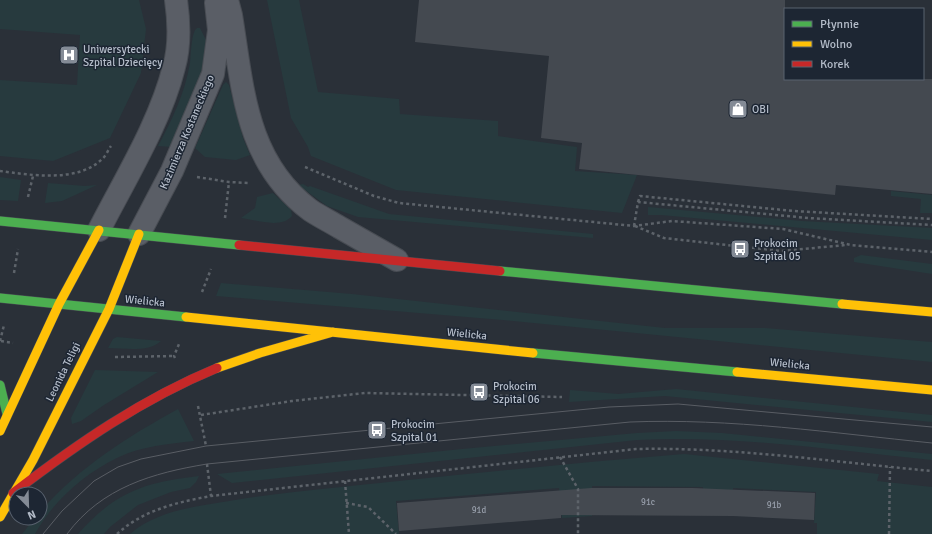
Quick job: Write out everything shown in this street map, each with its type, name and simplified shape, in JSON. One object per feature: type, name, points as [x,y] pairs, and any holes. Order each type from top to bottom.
[{"type":"main road","points":[[0,221],[585,280],[932,312]]},
{"type":"main road","points":[[0,431],[59,304],[99,230]]},
{"type":"main road","name":"Leonida Teligi","points":[[18,486],[33,460],[109,309],[139,234]]},
{"type":"main road","name":"Wielicka","points":[[0,298],[932,390]]},
{"type":"main road","points":[[23,486],[67,451],[187,380],[218,367],[333,332]]},
{"type":"main road","points":[[0,385],[7,414]]},
{"type":"main road","name":"Leonida Teligi","points":[[0,517],[8,503]]},
{"type":"street","points":[[99,230],[144,141],[166,93],[175,66],[178,36],[176,0]]},
{"type":"street","name":"Kazimierza Kostaneckiego","points":[[139,234],[172,171],[213,74],[219,30],[216,0]]},
{"type":"street","points":[[227,0],[231,15],[247,112],[255,136],[276,174],[292,195],[311,210],[397,260]]},
{"type":"path","points":[[0,171],[32,176],[66,175],[90,167],[103,159],[114,142]]},
{"type":"path","points":[[299,164],[374,196],[399,203],[634,226],[672,221],[783,229],[851,245],[932,252]]},
{"type":"path","points":[[27,202],[32,176]]},
{"type":"path","points":[[194,176],[229,182],[250,183]]},
{"type":"path","points":[[225,217],[229,182]]},
{"type":"path","points":[[634,226],[640,196],[794,211],[932,219]]},
{"type":"path","points":[[638,202],[808,218],[932,225]]},
{"type":"path","points":[[634,226],[664,238],[781,251],[851,245]]},
{"type":"path","points":[[16,263],[18,249]]},
{"type":"path","points":[[200,295],[206,282]]},
{"type":"path","points":[[0,341],[4,326]]},
{"type":"path","points":[[113,357],[174,356],[180,341]]},
{"type":"path","points":[[201,415],[292,401],[366,393],[562,397]]},
{"type":"path","points":[[198,403],[206,446]]},
{"type":"path","points":[[117,534],[132,522],[153,511],[181,502],[211,496],[636,449],[680,448],[722,450],[932,471]]},
{"type":"path","points":[[560,457],[578,489],[578,534]]},
{"type":"path","points":[[207,464],[211,496]]},
{"type":"path","points":[[889,534],[890,467]]},
{"type":"path","points":[[345,481],[349,534]]},
{"type":"path","points":[[346,503],[368,507],[396,534]]},
{"type":"green space","name":"Uniwersytecki Szpital Dziecięcy","points":[[0,0],[139,0],[146,29],[141,73],[110,138],[53,161],[0,156],[0,80],[77,85],[80,35],[0,29]]},
{"type":"green space","points":[[267,0],[299,0],[318,92],[399,99],[400,114],[498,121],[498,136],[577,147],[575,171],[637,175],[622,213],[396,190],[311,156],[308,147],[291,118]]},
{"type":"green space","points":[[197,28],[200,28],[206,40],[201,75],[172,147],[158,146],[173,116],[185,85],[194,34]]},
{"type":"green space","points":[[226,82],[229,85],[243,138],[250,155],[236,160],[205,157],[195,148],[223,85]]},
{"type":"green space","points":[[0,177],[21,180],[18,201],[0,200]]},
{"type":"green space","points":[[48,183],[85,186],[97,185],[62,201],[45,203]]},
{"type":"green space","points":[[303,184],[389,214],[593,234],[593,238],[358,217],[327,206],[298,185]]},
{"type":"green space","points":[[891,191],[932,195],[932,213],[920,213],[921,199],[891,196]]},
{"type":"green space","points":[[273,193],[291,210],[292,216],[287,220],[268,223],[241,218],[255,208],[257,197]]},
{"type":"green space","points":[[648,207],[802,221],[932,228],[932,240],[648,215]]},
{"type":"green space","points":[[861,255],[932,264],[932,274],[854,262],[854,258]]},
{"type":"green space","points":[[221,283],[352,294],[665,328],[765,328],[932,342],[932,362],[503,320],[216,296]]},
{"type":"green space","points":[[117,337],[161,341],[156,345],[143,348],[108,348],[113,339]]},
{"type":"green space","points":[[95,370],[158,372],[81,421],[72,424],[71,418]]},
{"type":"green space","points":[[676,389],[932,415],[932,422],[665,396],[569,402],[570,390],[618,394]]},
{"type":"green space","points":[[178,409],[194,441],[137,450],[119,457],[94,471],[82,480],[61,499],[48,514],[48,503],[70,481],[104,454]]},
{"type":"green space","points":[[676,431],[722,433],[932,454],[932,460],[748,441],[674,439],[637,440],[232,483],[217,474],[462,449],[637,433]]},
{"type":"green space","points":[[684,454],[879,474],[877,481],[932,487],[932,534],[817,534],[817,523],[814,523],[816,492],[733,488],[732,515],[703,515],[703,487],[592,486],[592,516],[562,518],[559,488],[396,501],[399,534],[130,534],[152,520],[177,511],[203,505],[249,498],[309,490]]},
{"type":"green space","points":[[199,476],[190,488],[171,492],[138,505],[110,527],[104,534],[78,534],[105,508],[132,492],[163,482]]},
{"type":"green space","points":[[28,526],[40,526],[35,534],[22,534]]},
{"type":"building","name":"OBI","points":[[419,0],[785,0],[784,80],[932,79],[932,194],[836,185],[835,195],[579,169],[582,143],[541,138],[549,56],[415,42]]},
{"type":"building","points":[[591,488],[693,488],[815,493],[814,520],[733,516],[561,515],[561,518],[399,531],[397,503]]},
{"type":"tram line","points":[[43,534],[62,511],[94,481],[118,467],[141,459],[206,446],[609,407],[678,404],[932,427]]},
{"type":"tram line","points":[[67,534],[96,504],[112,494],[148,478],[167,472],[207,464],[630,422],[668,421],[744,424],[932,443]]},
{"type":"traffic: fast","points":[[0,221],[239,245]]},
{"type":"traffic: fast","points":[[500,271],[842,304]]},
{"type":"traffic: fast","points":[[0,298],[186,317]]},
{"type":"traffic: fast","points":[[533,353],[737,372]]},
{"type":"traffic: fast","points":[[0,385],[7,414]]},
{"type":"traffic: slow","points":[[0,431],[59,304],[99,230]]},
{"type":"traffic: slow","points":[[0,517],[33,460],[109,309],[139,234]]},
{"type":"traffic: slow","points":[[842,304],[932,312]]},
{"type":"traffic: slow","points":[[186,317],[533,353]]},
{"type":"traffic: slow","points":[[217,368],[260,353],[333,332]]},
{"type":"traffic: slow","points":[[737,372],[932,390]]},
{"type":"traffic: jam","points":[[239,245],[500,271]]},
{"type":"traffic: jam","points":[[22,486],[61,457],[136,408],[189,380],[217,368]]},
{"type":"place","name":"Uniwersytecki Szpital Dziecięcy","points":[[69,55]]},
{"type":"place","name":"OBI","points":[[738,109]]},
{"type":"place","name":"Prokocim Szpital 05","points":[[740,249]]},
{"type":"place","name":"Prokocim Szpital 06","points":[[479,392]]},
{"type":"place","name":"Prokocim Szpital 01","points":[[377,430]]}]
